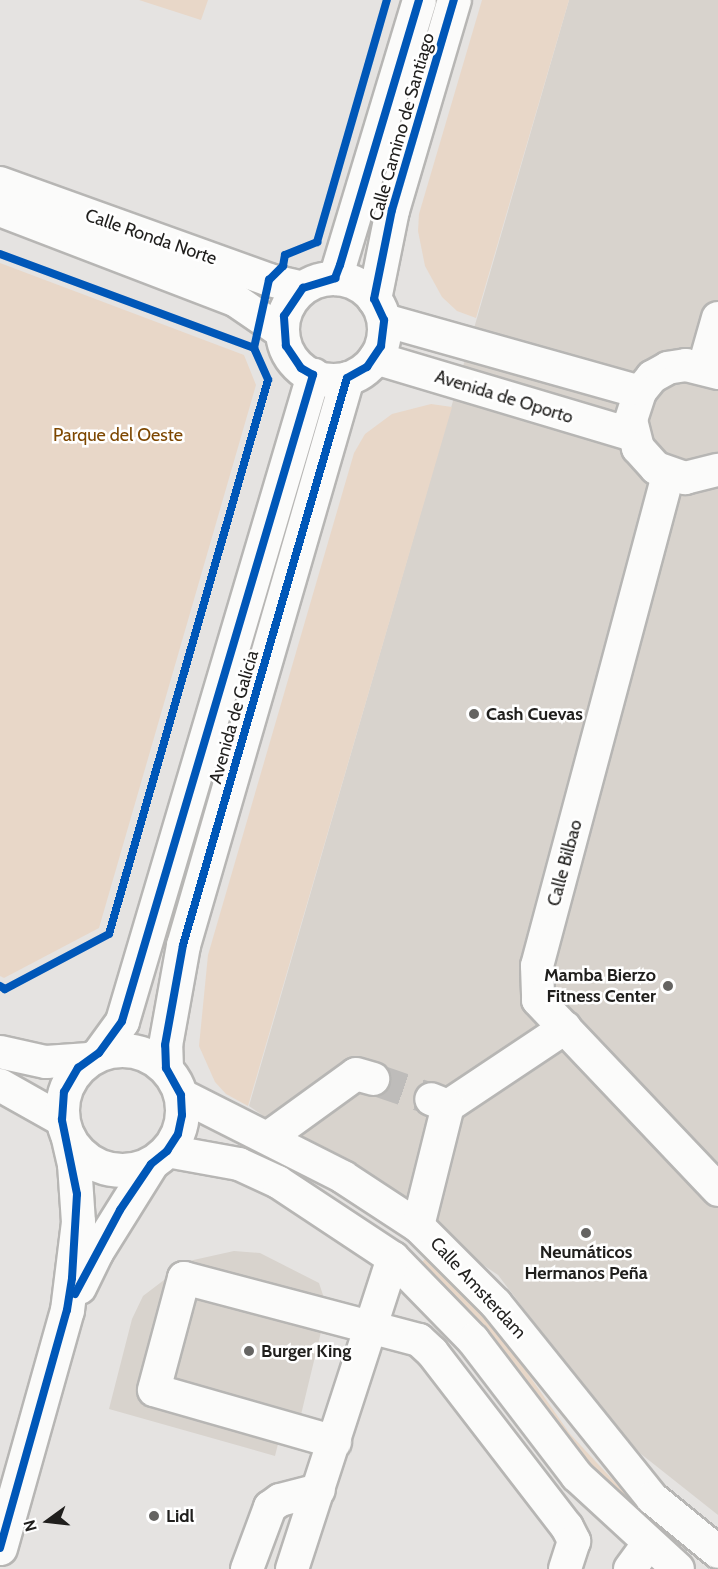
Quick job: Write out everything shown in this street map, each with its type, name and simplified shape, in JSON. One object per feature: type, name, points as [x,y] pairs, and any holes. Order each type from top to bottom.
[{"type":"main road","name":"Calle Camino de Santiago","points":[[335,278],[419,0]]},
{"type":"main road","name":"Calle Camino de Santiago","points":[[379,309],[392,210],[454,0]]},
{"type":"main road","points":[[335,278],[357,284],[379,309],[381,346],[375,358],[346,378],[313,375],[292,358],[283,333],[291,301],[303,288],[335,278]]},
{"type":"main road","name":"Avenida de Galicia","points":[[94,1056],[123,1022],[313,375]]},
{"type":"main road","name":"Avenida de Galicia","points":[[173,1081],[165,1045],[183,945],[346,378]]},
{"type":"main road","points":[[0,1548],[67,1310],[78,1222],[74,1164],[65,1129],[64,1092],[70,1079],[94,1056],[135,1051],[173,1081],[180,1125],[96,1252],[67,1310]]},
{"type":"main road","points":[[65,1129],[93,1163],[110,1170],[131,1171],[159,1157]]},
{"type":"street","name":"Calle Ronda Norte","points":[[0,183],[269,280],[303,288]]},
{"type":"street","name":"Calle Ronda Norte","points":[[0,210],[235,300],[283,333]]},
{"type":"street","points":[[379,309],[640,392]]},
{"type":"street","points":[[718,318],[711,370],[686,364],[668,368],[652,377],[640,392],[632,420],[633,435],[646,459],[668,475],[685,478],[718,470]]},
{"type":"street","name":"Avenida de Oporto","points":[[375,358],[633,435]]},
{"type":"street","name":"Calle Bilbao","points":[[668,475],[537,966],[538,1000],[718,1190]]},
{"type":"street","points":[[418,1226],[439,1102],[565,1028]]},
{"type":"street","points":[[0,1052],[46,1062],[94,1056]]},
{"type":"street","points":[[269,1137],[356,1074],[373,1079]]},
{"type":"street","name":"Calle Amsterdam","points":[[173,1081],[418,1226],[496,1304],[652,1498],[718,1552]]},
{"type":"street","points":[[0,1085],[65,1129]]},
{"type":"street","points":[[159,1157],[249,1168],[278,1182],[393,1258],[473,1340],[577,1476],[678,1569]]},
{"type":"street","points":[[292,1569],[373,1329],[393,1258]]},
{"type":"street","points":[[335,1442],[154,1390],[184,1278],[419,1340],[432,1352],[567,1527],[574,1541],[565,1569]]},
{"type":"street","points":[[247,1569],[270,1508],[280,1500],[319,1490]]},
{"type":"street","points":[[630,1569],[649,1543]]},
{"type":"shaded area","points":[[569,0],[718,0],[718,1515],[641,1454],[604,1414],[498,1275],[249,1106]]},
{"type":"shaded area","points":[[234,1251],[260,1253],[319,1283],[327,1307],[299,1423],[284,1420],[275,1456],[109,1409],[132,1319],[143,1296],[189,1261]]},
{"type":"green space","points":[[139,0],[208,0],[201,20]]},
{"type":"green space","points":[[482,0],[569,0],[476,318],[457,311],[442,297],[425,266],[418,231],[419,214]]},
{"type":"green space","name":"Parque del Oeste","points":[[0,263],[244,355],[256,385],[99,928],[4,978],[0,976]]},
{"type":"green space","points":[[431,404],[452,407],[248,1106],[226,1094],[215,1082],[199,1046],[208,955],[354,453],[365,434],[392,414]]},
{"type":"green space","points":[[296,472],[301,473],[174,927],[168,926]]},
{"type":"green space","points":[[427,1257],[489,1318],[570,1434],[638,1507],[630,1513],[598,1483],[485,1331],[421,1263]]},
{"type":"tunnel","points":[[373,1079],[431,1099]]},
{"type":"cycle path","points":[[254,348],[269,280],[283,266],[285,255],[317,242],[387,0]]},
{"type":"cycle path","points":[[0,1548],[67,1310],[72,1278],[77,1194],[62,1120],[64,1092],[78,1068],[99,1053],[122,1021],[313,375],[301,368],[286,346],[284,316],[303,288],[335,278],[419,0]]},
{"type":"cycle path","points":[[75,1294],[120,1210],[151,1164],[167,1151],[178,1134],[182,1115],[181,1095],[166,1068],[165,1045],[183,945],[347,378],[367,367],[381,346],[384,320],[374,299],[392,210],[454,0]]},
{"type":"cycle path","points":[[0,254],[254,348],[268,380],[109,934],[5,989],[0,986]]},
{"type":"place","name":"Cash Cuevas","points":[[474,714]]},
{"type":"place","name":"Mamba Bierzo Fitness Center","points":[[668,986]]},
{"type":"place","name":"Neumáticos Hermanos Peña","points":[[586,1233]]},
{"type":"place","name":"Burger King","points":[[249,1351]]},
{"type":"place","name":"Lidl","points":[[154,1516]]}]
